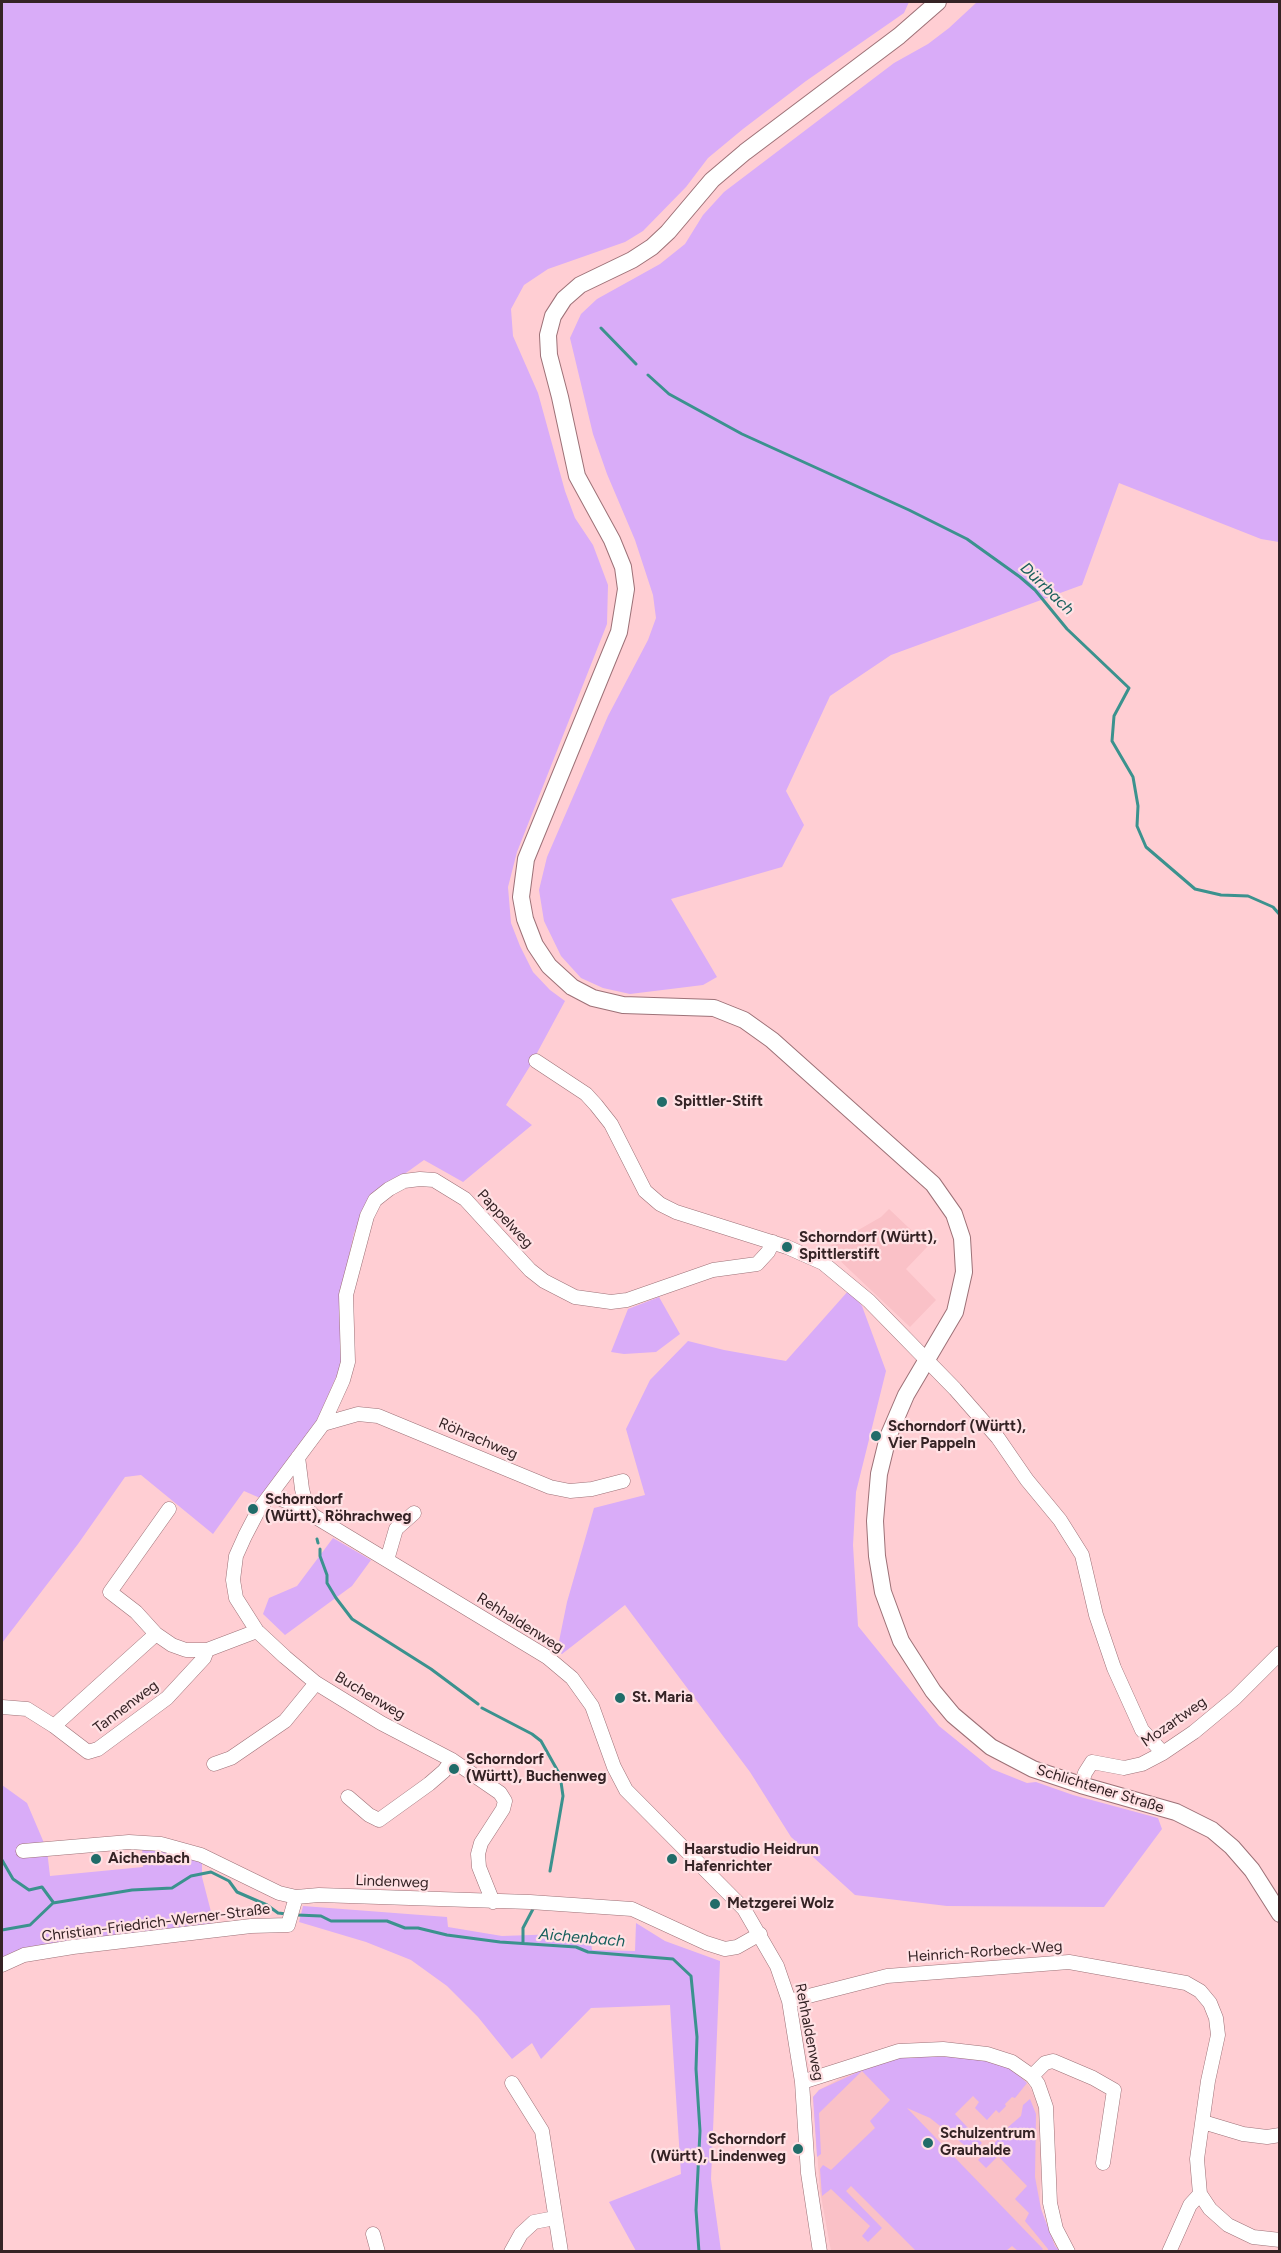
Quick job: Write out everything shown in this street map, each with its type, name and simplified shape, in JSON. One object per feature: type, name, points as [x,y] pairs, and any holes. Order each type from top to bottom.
[{"type":"main road","name":"Schlichtener Straße","points":[[938,2],[899,36],[745,152],[712,180],[668,232],[652,247],[632,260],[580,285],[564,299],[553,316],[548,335],[549,356],[577,476],[612,540],[623,567],[626,589],[619,632],[526,859],[521,897],[528,928],[535,945],[549,966],[572,987],[593,998],[623,1005],[714,1008],[744,1020],[781,1048],[933,1184],[954,1214],[962,1238],[964,1272],[955,1312],[893,1424],[879,1474],[874,1521],[876,1556],[883,1592],[901,1641],[933,1691],[960,1721],[991,1747],[1033,1769],[1176,1812],[1212,1830],[1232,1847],[1252,1870],[1280,1914]]},
{"type":"street","points":[[536,1062],[586,1094],[597,1105],[611,1124],[645,1191],[660,1204],[676,1212],[773,1242],[823,1263],[869,1301],[955,1389],[998,1438],[1027,1480],[1060,1520],[1082,1555],[1096,1615],[1114,1668],[1142,1730],[1163,1753]]},
{"type":"street","name":"Pappelweg","points":[[270,1496],[323,1424],[343,1380],[348,1362],[346,1295],[367,1216],[375,1200],[404,1181],[434,1180],[450,1188],[465,1199],[530,1270],[558,1289],[589,1300],[611,1302],[627,1300],[713,1270],[757,1264],[768,1252],[773,1242]]},
{"type":"street","name":"Röhrachweg","points":[[323,1424],[358,1414],[378,1416],[550,1486],[570,1491],[622,1481]]},
{"type":"street","points":[[298,1457],[307,1509]]},
{"type":"street","name":"Rehhaldenweg","points":[[270,1496],[307,1509],[332,1528],[548,1657],[572,1677],[592,1706],[614,1767],[626,1790],[744,1909],[777,1966],[789,2001],[802,2082],[808,2172],[820,2252]]},
{"type":"street","name":"Buchenweg","points":[[270,1496],[258,1512],[236,1557],[233,1580],[236,1598],[257,1631],[316,1683],[381,1724],[452,1760],[500,1793],[505,1801],[503,1809],[481,1843],[478,1854],[479,1868],[493,1902]]},
{"type":"street","points":[[169,1509],[110,1592],[136,1612],[156,1634],[172,1645],[186,1650],[207,1650],[257,1631]]},
{"type":"street","points":[[387,1560],[396,1529],[414,1513]]},
{"type":"street","name":"Tannenweg","points":[[54,1726],[156,1634]]},
{"type":"street","name":"Tannenweg","points":[[2,1707],[27,1709],[88,1752],[98,1749],[167,1698],[204,1658],[207,1650]]},
{"type":"street","name":"Mozartweg","points":[[1081,1785],[1092,1762],[1124,1768],[1142,1764],[1163,1753],[1194,1732],[1235,1698],[1280,1653]]},
{"type":"street","points":[[214,1764],[231,1758],[285,1721],[316,1683]]},
{"type":"street","points":[[348,1797],[369,1815],[379,1820],[429,1784],[444,1771],[452,1760]]},
{"type":"street","name":"Lindenweg","points":[[23,1851],[129,1842],[161,1844],[201,1855],[279,1893],[296,1898],[319,1895],[632,1909],[706,1943],[725,1949],[737,1947],[760,1934]]},
{"type":"street","name":"Christian-Friedrich-Werner-Straße","points":[[2,1965],[24,1955],[74,1947],[251,1926],[288,1925],[296,1898]]},
{"type":"street","name":"Heinrich-Rorbeck-Weg","points":[[789,2001],[887,1976],[1069,1962],[1186,1983],[1200,1991],[1210,2003],[1216,2018],[1218,2035],[1208,2081],[1197,2159],[1200,2194]]},
{"type":"street","points":[[802,2082],[899,2051],[943,2049],[987,2054],[1012,2062],[1032,2076],[1046,2108],[1050,2203],[1056,2229],[1068,2252]]},
{"type":"street","points":[[1032,2076],[1045,2063],[1053,2061],[1093,2078],[1114,2090],[1103,2163]]},
{"type":"street","points":[[512,2083],[542,2131],[561,2252]]},
{"type":"street","points":[[1203,2122],[1243,2134],[1267,2138],[1280,2135]]},
{"type":"street","points":[[1169,2252],[1190,2205],[1200,2194],[1210,2209],[1228,2225],[1253,2237],[1280,2240]]},
{"type":"street","points":[[511,2252],[521,2234],[534,2222],[555,2218]]},
{"type":"street","points":[[373,2234],[378,2252]]},
{"type":"shaded area","points":[[2,2],[909,2],[904,13],[806,81],[708,158],[686,187],[643,231],[625,242],[548,269],[524,285],[511,309],[513,336],[538,393],[565,491],[575,518],[593,545],[608,585],[607,624],[517,852],[508,887],[511,923],[533,972],[550,990],[565,1001],[506,1105],[532,1125],[463,1182],[424,1160],[378,1193],[364,1211],[354,1233],[342,1288],[341,1366],[316,1423],[260,1498],[244,1491],[213,1534],[141,1475],[125,1477],[78,1544],[2,1643]]},
{"type":"shaded area","points":[[977,2],[1279,2],[1279,542],[1261,539],[1119,483],[1082,585],[891,655],[830,696],[786,791],[804,825],[782,867],[671,899],[717,977],[703,985],[630,994],[603,988],[581,978],[561,956],[544,921],[539,890],[547,857],[608,716],[648,640],[656,618],[653,595],[635,540],[593,434],[570,338],[581,314],[597,299],[660,264],[685,244],[703,215],[724,192],[894,63],[928,44]]},
{"type":"shaded area","points":[[889,1209],[928,1246],[906,1269],[936,1300],[910,1327],[835,1256],[820,1252],[881,1217]]},
{"type":"shaded area","points":[[849,1290],[862,1306],[886,1371],[856,1492],[853,1545],[858,1626],[939,1726],[992,1769],[1027,1783],[1036,1782],[1073,1795],[1158,1818],[1162,1829],[1104,1907],[947,1906],[855,1895],[791,1837],[750,1772],[625,1605],[562,1654],[557,1651],[567,1602],[594,1508],[645,1495],[626,1429],[650,1380],[688,1341],[786,1361]]},
{"type":"shaded area","points":[[659,1297],[680,1334],[656,1352],[624,1354],[611,1352],[628,1309]]},
{"type":"shaded area","points":[[333,1538],[371,1560],[352,1586],[285,1635],[263,1614],[269,1598],[297,1586]]},
{"type":"shaded area","points":[[2,1785],[27,1803],[47,1850],[50,1876],[143,1867],[142,1844],[202,1859],[202,1877],[216,1931],[24,1955],[2,1966]]},
{"type":"shaded area","points":[[303,1906],[447,1917],[448,1927],[502,1936],[590,1933],[592,1950],[635,1951],[636,1923],[665,1941],[720,1961],[711,2179],[721,2251],[636,2251],[609,2202],[681,2174],[670,2005],[591,2008],[541,2059],[532,2043],[512,2059],[478,2017],[447,1986],[411,1960],[366,1942],[299,1922]]},
{"type":"shaded area","name":"Schulzentrum Grauhalde","points":[[910,2055],[959,2055],[990,2059],[1008,2066],[1027,2083],[999,2113],[996,2110],[987,2120],[975,2108],[979,2102],[973,2096],[955,2114],[982,2143],[973,2152],[930,2118],[907,2108],[1043,2249],[1041,2251],[1018,2251],[1012,2246],[1006,2251],[916,2251],[851,2186],[846,2191],[882,2228],[868,2242],[862,2236],[870,2226],[831,2189],[822,2196],[820,2169],[823,2165],[831,2170],[875,2128],[870,2121],[890,2100],[862,2071],[819,2113],[821,2154],[817,2157],[813,2097],[819,2090],[882,2061]]},
{"type":"shaded area","name":"Schulzentrum Grauhalde","points":[[865,2065],[1024,2078],[1039,2109],[1042,2129],[1040,2203],[1044,2221],[1060,2251],[831,2251],[820,2191],[813,2097],[819,2090]]},
{"type":"shaded area","points":[[1030,2099],[1036,2114],[1035,2177],[1041,2209],[1055,2246],[1060,2251],[1048,2251],[1025,2221],[1029,2213],[1015,2199],[1027,2186],[998,2156],[986,2168],[978,2160],[1001,2136],[999,2133],[1004,2127],[1007,2128],[1021,2116],[1023,2105]]},
{"type":"waterway","name":"Dürrbach","points":[[601,328],[636,364]]},
{"type":"waterway","name":"Dürrbach","points":[[648,375],[669,394],[742,434],[967,539],[1020,577],[1035,590],[1067,629],[1129,688],[1114,716],[1112,741],[1133,777],[1138,806],[1137,826],[1146,847],[1195,889],[1221,895],[1248,896],[1273,907],[1280,915]]},
{"type":"waterway","points":[[317,1539],[318,1543]]},
{"type":"waterway","points":[[320,1549],[327,1583],[352,1619],[431,1669],[478,1704]]},
{"type":"waterway","points":[[482,1708],[541,1741],[560,1775],[563,1796],[550,1871]]},
{"type":"waterway","points":[[2,1860],[13,1879],[29,1890],[42,1887],[53,1902]]},
{"type":"waterway","name":"Aichenbach","points":[[2,1930],[30,1925],[53,1903],[132,1890],[172,1888],[191,1876],[211,1872],[229,1881],[237,1892],[267,1905],[278,1913],[287,1914]]},
{"type":"waterway","points":[[523,1943],[523,1928],[533,1909]]},
{"type":"waterway","name":"Aichenbach","points":[[297,1915],[321,1916],[331,1921],[387,1921],[405,1928],[418,1928],[447,1935],[500,1942],[576,1947],[588,1952],[673,1959],[691,1976],[697,2037],[696,2069],[700,2131],[696,2210],[699,2252]]},
{"type":"place","name":"Spittler-Stift","points":[[662,1102]]},
{"type":"place","name":"Schorndorf (Württ), Spittlerstift","points":[[787,1247]]},
{"type":"place","name":"Schorndorf (Württ), Vier Pappeln","points":[[876,1436]]},
{"type":"place","name":"Schorndorf (Württ), Röhrachweg","points":[[253,1509]]},
{"type":"place","name":"St. Maria","points":[[620,1698]]},
{"type":"place","name":"Schorndorf (Württ), Buchenweg","points":[[454,1769]]},
{"type":"place","name":"Aichenbach","points":[[96,1859]]},
{"type":"place","name":"Haarstudio Heidrun Hafenrichter","points":[[672,1859]]},
{"type":"place","name":"Metzgerei Wolz","points":[[715,1904]]},
{"type":"place","name":"Schulzentrum Grauhalde","points":[[928,2143]]},
{"type":"place","name":"Schorndorf (Württ), Lindenweg","points":[[798,2149]]}]
